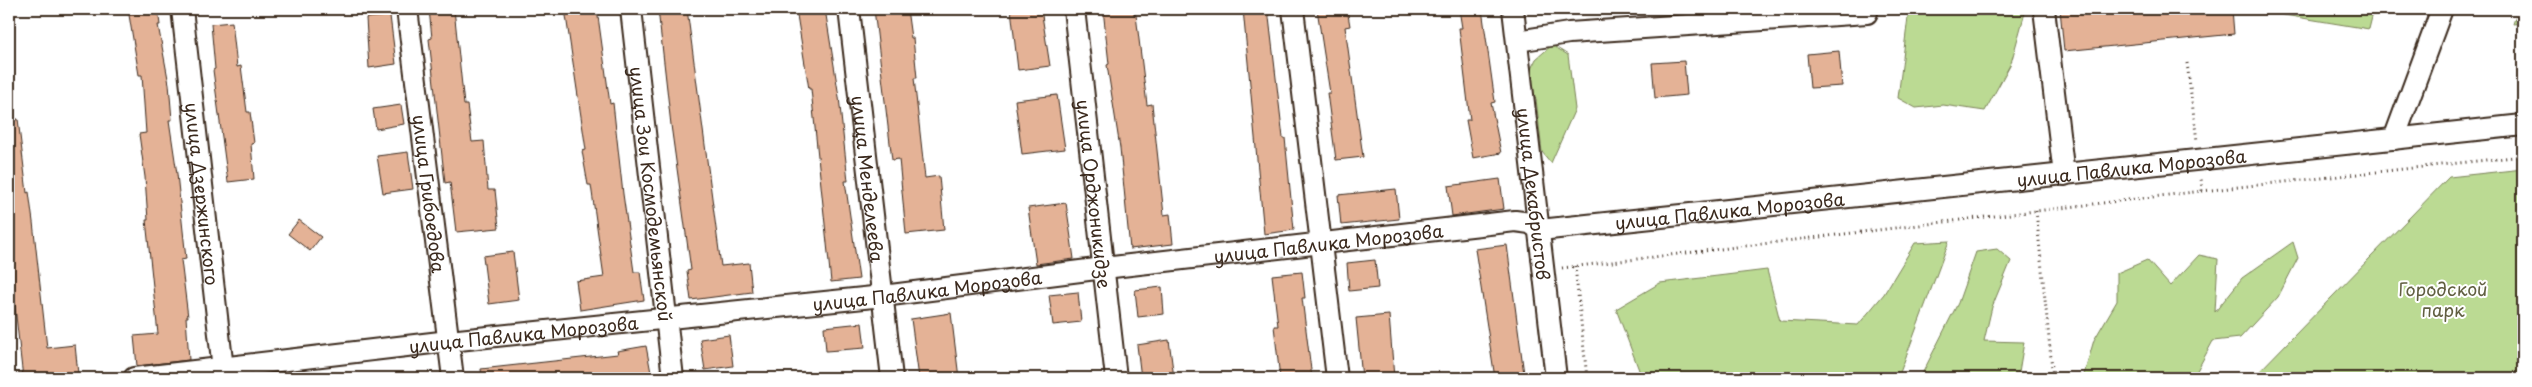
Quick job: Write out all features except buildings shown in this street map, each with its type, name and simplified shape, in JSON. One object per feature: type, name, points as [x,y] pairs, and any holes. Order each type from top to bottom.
[{"type":"street","name":"улица Дзержинского","points":[[182,9],[224,373]]},
{"type":"street","name":"улица Грибоедова","points":[[407,9],[453,378]]},
{"type":"street","name":"улица Зои Космодемьянской","points":[[631,9],[673,378]]},
{"type":"street","name":"улица Менделеева","points":[[849,9],[892,378]]},
{"type":"street","name":"улица Орджоникидзе","points":[[1074,9],[1116,378]]},
{"type":"street","points":[[1293,9],[1337,378]]},
{"type":"street","name":"улица Декабристов","points":[[1513,9],[1556,378]]},
{"type":"street","points":[[2044,9],[2064,176]]},
{"type":"street","points":[[2394,139],[2442,9]]},
{"type":"street","points":[[1517,41],[1569,33],[1867,13]]},
{"type":"street","name":"улица Павлика Морозова","points":[[134,378],[224,373],[449,341],[883,296],[1320,242],[1515,221],[1530,223],[1540,230],[2064,176],[2523,124]]},
{"type":"path","points":[[2187,63],[2200,160],[2202,191]]},
{"type":"path","points":[[1544,269],[2202,191],[2523,156]]},
{"type":"path","points":[[2036,211],[2053,378]]},
{"type":"path","points":[[1575,266],[1587,378]]},
{"type":"green space","points":[[1909,9],[2026,9],[2011,63],[1985,111],[1943,105],[1916,108],[1898,98]]},
{"type":"green space","points":[[2279,9],[2374,9],[2369,29],[2278,14]]},
{"type":"green space","points":[[2518,9],[2523,9],[2523,23],[2513,24]]},
{"type":"green space","points":[[1552,45],[1568,55],[1575,109],[1551,163],[1542,152],[1536,99],[1524,83],[1536,59]]},
{"type":"green space","name":"Городской парк","points":[[2523,169],[2523,378],[2253,378],[2449,177]]},
{"type":"green space","points":[[1949,241],[1898,378],[1633,378],[1639,370],[1616,309],[1660,283],[1767,270],[1780,321],[1858,325],[1884,294],[1915,243]]},
{"type":"green space","points":[[2293,242],[2298,258],[2278,297],[2240,338],[2213,341],[2193,378],[2083,378],[2094,340],[2117,301],[2117,273],[2147,260],[2170,286],[2199,255],[2218,259],[2215,312],[2242,278]]},
{"type":"green space","points":[[1997,249],[2011,261],[1992,307],[1984,341],[2024,342],[2018,378],[1920,378],[1958,303],[1976,252]]}]
